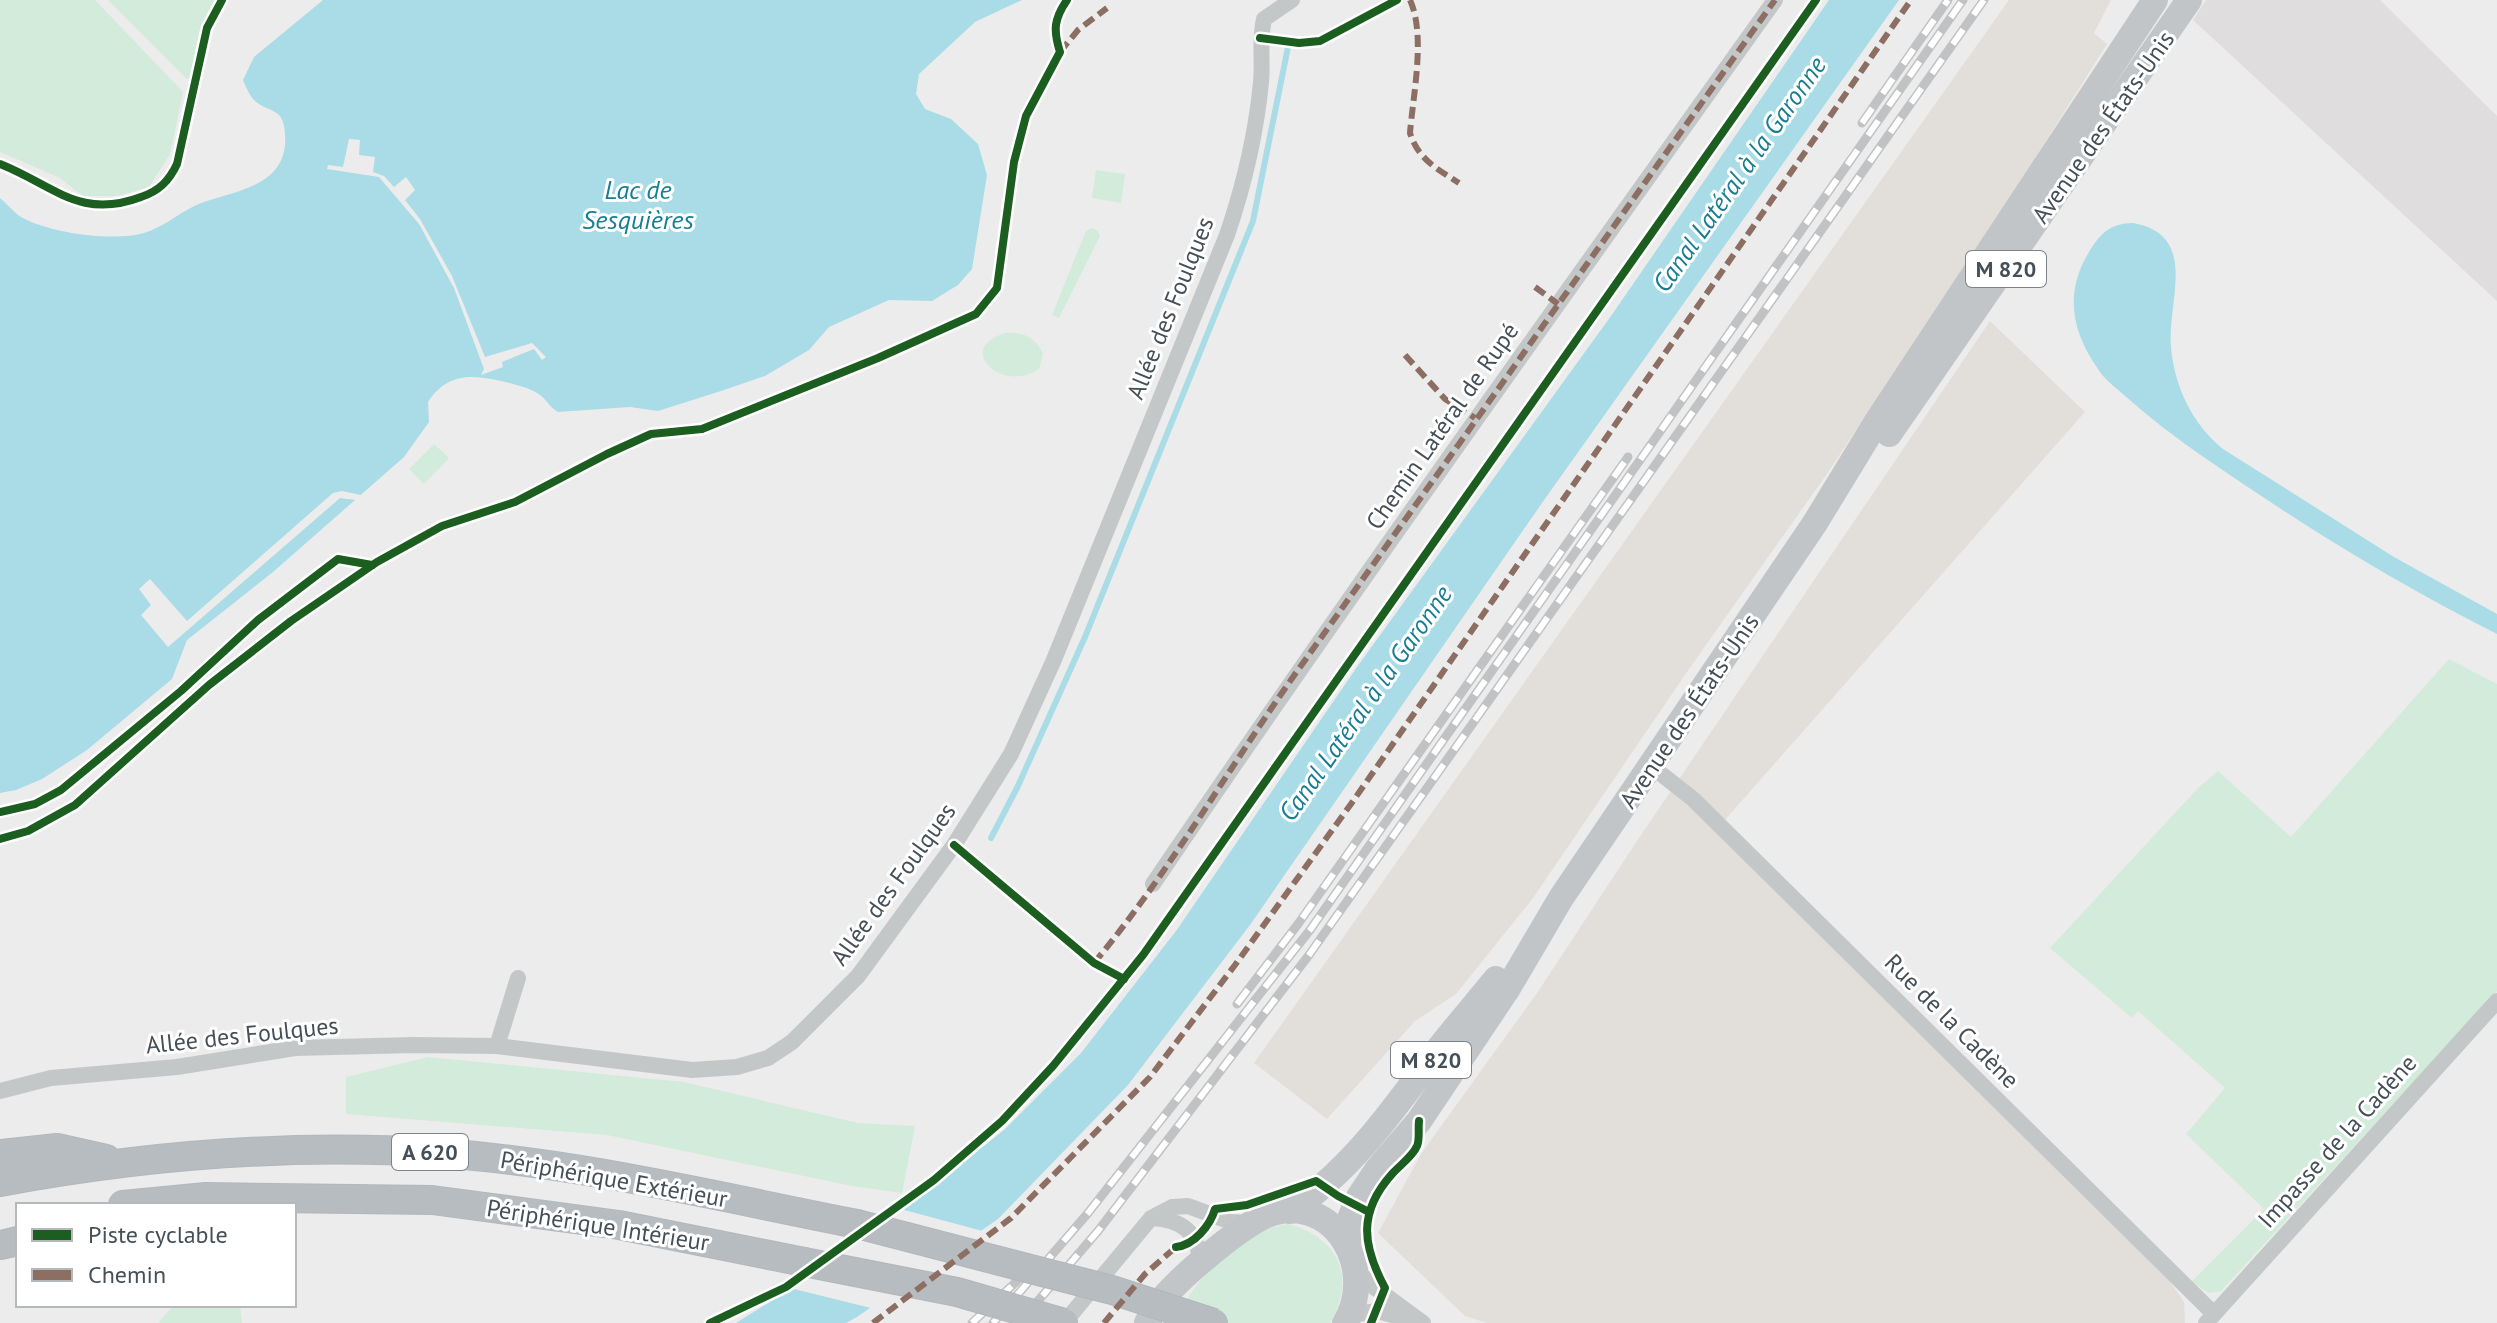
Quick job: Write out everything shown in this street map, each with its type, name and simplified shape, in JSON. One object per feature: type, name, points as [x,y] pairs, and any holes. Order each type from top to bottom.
[{"type":"highway","points":[[0,1154],[57,1148],[118,1162]]},
{"type":"highway","name":"Périphérique Extérieur","points":[[0,1182],[118,1162],[270,1149],[442,1153],[521,1162],[620,1177],[857,1224],[1112,1290],[1214,1323]]},
{"type":"highway","name":"Périphérique Intérieur","points":[[159,1203],[432,1200],[619,1225],[957,1292],[1064,1323]]},
{"type":"main road","name":"Avenue des États-Unis","points":[[1348,1319],[1357,1296],[1358,1282],[1352,1258],[1349,1221],[1359,1197],[1377,1170],[1419,1121],[1508,988],[1561,898],[1815,523],[1876,423],[2149,4]]},
{"type":"main road","name":"Avenue des États-Unis","points":[[1815,523],[1890,433],[2184,6]]},
{"type":"main road","name":"Avenue des États-Unis","points":[[1290,1211],[1337,1173],[1381,1127],[1436,1053],[1561,898]]},
{"type":"main road","points":[[1147,1323],[1159,1303],[1201,1262],[1253,1223],[1273,1213],[1290,1211],[1311,1214],[1327,1221],[1352,1258]]},
{"type":"street","name":"Allée des Foulques","points":[[0,1091],[51,1078],[177,1067],[295,1048],[497,1046],[692,1070],[737,1067],[768,1058],[792,1042],[858,976],[954,845],[1011,754],[1036,702],[1227,235],[1243,188],[1256,122],[1261,78],[1260,38],[1264,19],[1292,0]]},
{"type":"street","name":"Chemin Latéral de Rupé","points":[[1153,884],[1295,674],[1475,418],[1775,0]]},
{"type":"street","points":[[2149,4],[2163,18],[2184,6]]},
{"type":"street","name":"Rue de la Cadène","points":[[1651,766],[1693,799],[2210,1319]]},
{"type":"street","points":[[497,1046],[518,978]]},
{"type":"street","name":"Impasse de la Cadène","points":[[2210,1319],[2497,1001]]},
{"type":"street","points":[[1064,1323],[1151,1218],[1172,1207],[1188,1206],[1231,1222],[1253,1223]]},
{"type":"street","points":[[1151,1218],[1169,1219],[1182,1224],[1195,1238],[1201,1262]]},
{"type":"street","points":[[1352,1258],[1374,1287],[1421,1323]]},
{"type":"street","points":[[1348,1319],[1377,1311],[1421,1323]]},
{"type":"shaded area","points":[[2009,0],[2111,0],[2094,33],[2107,44],[2010,198],[1829,471],[1533,898],[1456,994],[1415,1021],[1327,1119],[1254,1063]]},
{"type":"shaded area","points":[[2206,0],[2380,0],[2497,116],[2497,301],[2193,20]]},
{"type":"shaded area","points":[[1990,321],[2085,412],[1716,830],[2164,1273],[2184,1302],[2185,1323],[1487,1323],[1465,1316],[1378,1233],[1421,1154],[1537,993]]},
{"type":"green space","points":[[0,0],[95,0],[183,92],[170,154],[149,187],[118,196],[82,196],[60,178],[0,152]]},
{"type":"green space","points":[[108,0],[218,0],[200,33],[191,79],[187,79]]},
{"type":"green space","points":[[1096,170],[1125,174],[1121,203],[1092,198]]},
{"type":"green space","points":[[1092,228],[1100,236],[1059,318],[1052,315],[1086,231]]},
{"type":"green space","points":[[1005,333],[1023,334],[1036,343],[1043,354],[1039,369],[1025,375],[1011,376],[989,366],[983,358],[983,349],[990,340]]},
{"type":"green space","points":[[434,444],[449,458],[424,484],[409,469]]},
{"type":"green space","points":[[2449,659],[2497,684],[2497,991],[2221,1291],[2208,1293],[2192,1281],[2264,1209],[2186,1134],[2225,1088],[2138,1011],[2132,1018],[2050,948],[2198,788],[2218,771],[2291,837]]},
{"type":"green space","points":[[428,1057],[684,1082],[858,1123],[915,1126],[902,1193],[852,1186],[607,1135],[346,1114],[346,1077]]},
{"type":"green space","points":[[1288,1224],[1319,1238],[1338,1261],[1342,1290],[1330,1323],[1174,1323],[1193,1290],[1220,1260],[1252,1237]]},
{"type":"green space","points":[[172,1307],[240,1307],[242,1323],[158,1323]]},
{"type":"water","name":"Lac de Sesquières","points":[[323,0],[1022,0],[975,22],[919,74],[916,94],[925,109],[951,119],[978,144],[987,175],[972,269],[958,285],[932,301],[889,300],[829,327],[809,350],[765,376],[658,411],[630,407],[558,412],[543,397],[524,387],[483,378],[453,380],[435,392],[428,402],[429,422],[404,457],[273,572],[187,640],[172,679],[87,750],[42,779],[0,793],[0,198],[18,215],[45,227],[115,237],[152,230],[196,205],[259,183],[279,164],[284,151],[284,125],[279,115],[253,99],[243,80],[254,57]]},
{"type":"water","name":"Canal Latéral à la Garonne","points":[[1829,0],[1899,0],[1542,503],[1250,925],[1128,1085],[998,1219],[857,1317],[846,1323],[736,1323],[921,1196],[1004,1130],[1081,1053],[1176,931],[1357,667],[1611,316]]},
{"type":"water","points":[[2133,223],[2154,230],[2167,241],[2173,255],[2176,272],[2171,329],[2173,362],[2187,404],[2212,439],[2223,449],[2394,557],[2497,614],[2497,634],[2385,573],[2276,506],[2173,435],[2103,376],[2078,330],[2075,289],[2084,261],[2098,239],[2109,229]]},
{"type":"pier","points":[[349,139],[360,140],[359,155],[375,157],[373,172],[384,176],[394,187],[406,177],[415,190],[405,200],[420,219],[452,276],[485,357],[532,343],[546,357],[542,360],[534,349],[502,362],[503,367],[481,375],[484,369],[454,288],[419,224],[379,177],[327,169],[328,165],[343,167]]},
{"type":"pier","points":[[342,491],[361,495],[356,500],[340,498],[168,647],[141,615],[151,605],[139,589],[150,579],[187,621],[333,493]]},
{"type":"pier","points":[[897,1208],[986,1232],[875,1309],[786,1287]]},
{"type":"waterway","points":[[991,838],[1085,637],[1253,221],[1288,47]]},
{"type":"railway","points":[[1862,123],[1948,0]]},
{"type":"railway","points":[[993,1323],[1088,1213],[1310,930],[1963,0]]},
{"type":"railway","points":[[1019,1323],[1098,1231],[1309,955],[1984,0]]},
{"type":"railway","points":[[1237,1004],[1298,924],[1628,457]]},
{"type":"railway","points":[[972,1323],[1017,1281]]},
{"type":"marked path","points":[[1410,0],[1415,14],[1418,47],[1410,133],[1423,157],[1459,183]]},
{"type":"marked path","points":[[1094,963],[1174,856],[1298,670],[1775,0]]},
{"type":"marked path","points":[[873,1323],[1011,1218],[1150,1077],[1351,804],[1911,0]]},
{"type":"marked path","points":[[1060,52],[1078,30],[1107,8]]},
{"type":"marked path","points":[[1535,287],[1558,304]]},
{"type":"marked path","points":[[1405,355],[1445,399],[1475,418]]},
{"type":"marked path","points":[[1104,1323],[1145,1274],[1176,1247]]},
{"type":"cycle path","points":[[0,164],[68,197],[101,205],[141,197],[158,188],[177,164],[207,28],[222,0]]},
{"type":"cycle path","points":[[0,839],[28,831],[75,805],[209,685],[291,621],[377,562],[442,526],[515,502],[651,434],[702,429],[878,358],[976,314],[997,288],[1014,162],[1026,116],[1060,52],[1056,25],[1067,0]]},
{"type":"cycle path","points":[[1260,38],[1299,43],[1320,41],[1397,0]]},
{"type":"cycle path","points":[[710,1323],[786,1287],[934,1180],[1002,1121],[1053,1066],[1143,955],[1816,0]]},
{"type":"cycle path","points":[[0,812],[35,804],[61,790],[181,691],[258,620],[338,559],[372,565]]},
{"type":"cycle path","points":[[954,845],[1094,963],[1124,979]]},
{"type":"cycle path","points":[[1371,1323],[1385,1288],[1368,1243],[1369,1215],[1381,1188],[1415,1150],[1419,1121]]},
{"type":"cycle path","points":[[1176,1247],[1189,1243],[1200,1234],[1215,1209],[1247,1205],[1316,1181],[1369,1212]]}]
